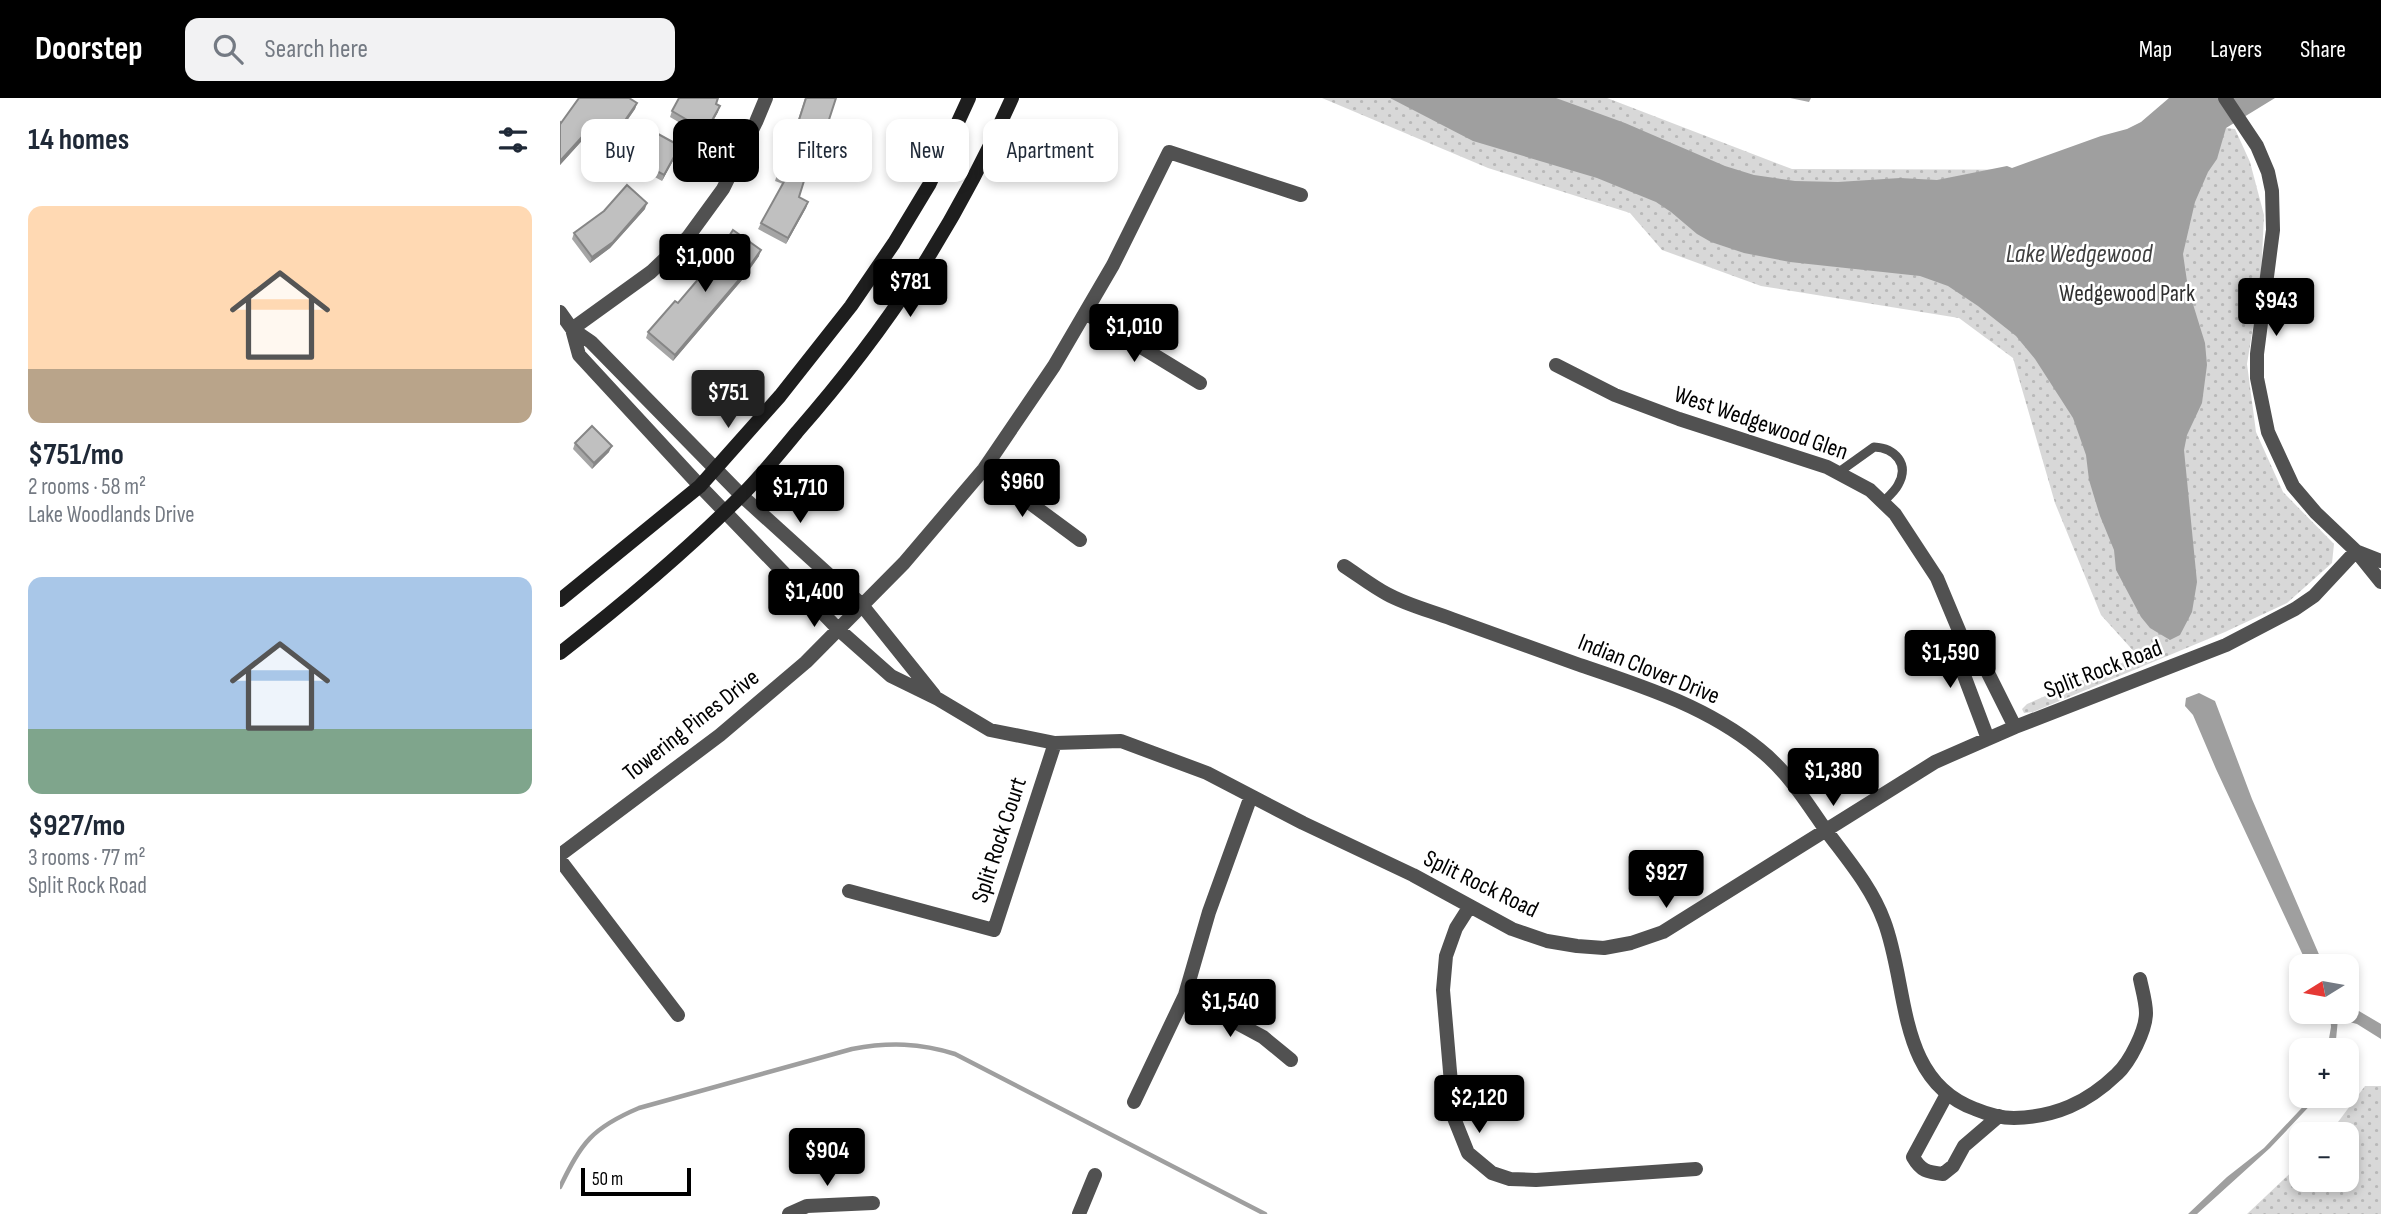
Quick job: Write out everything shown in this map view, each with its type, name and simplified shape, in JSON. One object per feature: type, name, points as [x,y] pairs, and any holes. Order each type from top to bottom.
[{"type":"main road","points":[[560,600],[700,486],[780,396],[851,306],[894,243],[929,185],[969,98]]},
{"type":"main road","points":[[560,653],[628,600],[742,496],[836,389],[878,334],[924,266],[966,196],[1012,98]]},
{"type":"street","points":[[572,329],[651,272],[688,237],[723,189],[766,98]]},
{"type":"street","points":[[2225,98],[2257,146],[2268,172],[2274,210],[2269,273],[2257,354],[2257,379],[2268,432],[2293,486],[2316,513],[2356,551],[2381,582]]},
{"type":"street","name":"Towering Pines Drive","points":[[560,858],[720,735],[806,662],[904,563],[984,469],[1040,387],[1087,314],[1169,152],[1301,195]]},
{"type":"street","name":"Split Rock Road","points":[[560,312],[572,329],[579,355],[838,629],[891,676],[990,730],[1055,743],[1121,741],[1207,773],[1303,823],[1413,875],[1512,929],[1547,941],[1577,946],[1604,948],[1631,943],[1663,932],[1935,762],[2015,727],[2226,645],[2295,610],[2314,596],[2356,551]]},
{"type":"street","points":[[1087,314],[1200,383]]},
{"type":"street","name":"Split Rock Road","points":[[572,329],[592,342],[742,496],[861,604],[937,699]]},
{"type":"street","name":"West Wedgewood Glen","points":[[1556,365],[1615,395],[1839,472],[1870,490],[1911,535],[1937,578],[1960,633],[1980,657],[2015,727]]},
{"type":"street","points":[[984,469],[1080,540]]},
{"type":"street","points":[[2356,551],[2381,561]]},
{"type":"street","name":"Indian Clover Drive","points":[[1343,566],[1389,595],[1657,691],[1725,724],[1761,750],[1803,795],[1872,894],[1884,920],[1912,1040],[1921,1061],[1934,1083],[1965,1106],[1998,1116],[2029,1118],[2074,1106],[2098,1092],[2121,1071],[2137,1045],[2146,1014],[2140,978]]},
{"type":"street","name":"West Wedgewood Glen","points":[[1960,633],[1959,662],[1988,739]]},
{"type":"street","name":"Split Rock Court","points":[[849,891],[994,930],[1055,743]]},
{"type":"street","points":[[1134,1102],[1185,995],[1209,912],[1251,796]]},
{"type":"street","points":[[560,858],[678,1015]]},
{"type":"street","points":[[1470,906],[1456,928],[1446,956],[1443,990],[1454,1118],[1468,1153],[1492,1174],[1510,1179],[1536,1180],[1696,1169]]},
{"type":"street","points":[[1185,995],[1263,1037],[1291,1060]]},
{"type":"street","points":[[1947,1094],[1913,1157],[1925,1172],[1943,1174],[1953,1166],[1964,1146],[1998,1116]]},
{"type":"street","points":[[1079,1214],[1094,1175]]},
{"type":"street","points":[[789,1214],[807,1206],[873,1203]]},
{"type":"lane","points":[[1839,472],[1874,447],[1886,447],[1897,456],[1903,471],[1898,485],[1883,502]]},
{"type":"green space","name":"Wedgewood Park","points":[[1322,98],[1607,98],[1792,169],[2078,170],[2226,128],[2235,129],[2250,162],[2264,215],[2261,278],[2247,364],[2256,432],[2283,492],[2334,544],[2332,563],[2287,603],[2225,632],[2033,712],[2024,713],[2022,709],[2027,704],[2138,656],[2101,615],[2055,503],[2013,358],[1959,318],[1761,286],[1662,250],[1630,213],[1488,168]]},
{"type":"green space","points":[[2365,1086],[2381,1086],[2381,1214],[2247,1214],[2289,1174],[2289,1192],[2359,1192],[2359,1122],[2338,1122],[2348,1108],[2359,1108],[2359,1094]]},
{"type":"water","name":"Lake Wedgewood","points":[[1390,98],[1556,98],[1625,123],[1725,166],[1754,175],[1795,181],[1838,182],[1900,178],[1937,180],[2007,166],[2012,168],[2127,129],[2141,122],[2169,98],[2275,98],[2226,128],[2217,159],[2195,202],[2183,254],[2188,288],[2205,343],[2207,365],[2202,403],[2187,435],[2184,450],[2197,582],[2192,612],[2180,635],[2170,640],[2150,628],[2141,617],[2116,570],[2114,550],[2100,516],[2089,480],[2086,455],[2073,418],[2035,359],[2016,336],[1978,306],[1948,286],[1920,276],[1790,262],[1744,253],[1711,242],[1656,202],[1597,178],[1473,141]]},
{"type":"water","points":[[2199,693],[2215,701],[2252,799],[2319,954],[2302,954],[2193,715],[2185,706],[2186,698]]},
{"type":"water","points":[[2359,1011],[2381,1024],[2381,1039],[2357,1024]]},
{"type":"water","points":[[2331,1024],[2338,1024],[2336,1038],[2329,1038]]},
{"type":"water","points":[[2302,1108],[2308,1108],[2294,1122],[2289,1122],[2289,1128],[2270,1148],[2197,1214],[2188,1214],[2227,1177],[2264,1148]]},
{"type":"building","points":[[579,98],[629,98],[637,103],[626,119],[581,119],[581,138],[560,161],[561,123]]},
{"type":"building","points":[[679,98],[718,98],[716,104],[720,106],[713,119],[686,119],[672,111]]},
{"type":"building","points":[[806,98],[836,98],[829,119],[799,119]]},
{"type":"building","points":[[659,134],[673,142],[673,159],[664,175],[659,172]]},
{"type":"building","points":[[784,182],[804,182],[799,197],[808,202],[788,238],[761,223]]},
{"type":"building","points":[[627,185],[647,203],[613,242],[592,257],[574,233],[604,211]]},
{"type":"building","points":[[733,230],[761,250],[675,355],[648,332],[675,301],[678,303],[718,256]]},
{"type":"building","points":[[592,426],[612,446],[594,463],[575,443]]},
{"type":"waterway","points":[[560,1187],[575,1158],[590,1138],[610,1122],[639,1108],[852,1049],[904,1045],[955,1054],[1265,1214]]}]
